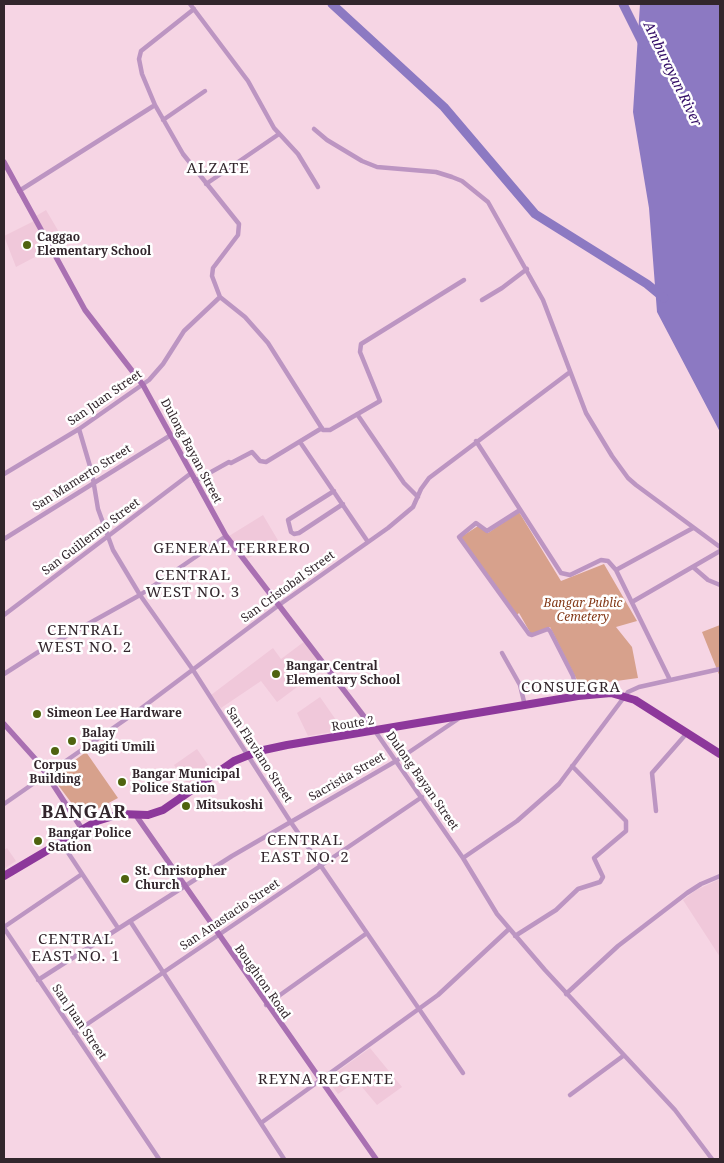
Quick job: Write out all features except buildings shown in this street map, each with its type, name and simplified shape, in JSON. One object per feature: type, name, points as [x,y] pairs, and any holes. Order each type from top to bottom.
[{"type":"highway","name":"Route 2","points":[[4,876],[82,830],[110,816],[148,815],[163,810],[224,767],[247,754],[271,748],[375,732],[578,696],[611,693],[625,696],[720,754]]},
{"type":"street","points":[[318,187],[298,154],[278,134],[248,81],[192,6],[141,51],[141,68],[155,105],[163,120],[183,154],[239,224],[238,235],[213,268],[212,276],[220,297],[245,317],[268,343],[322,428],[328,431],[380,400],[360,352],[361,344],[464,280]]},
{"type":"street","points":[[163,120],[205,92]]},
{"type":"street","points":[[19,191],[155,105]]},
{"type":"street","points":[[314,129],[342,150],[377,167],[436,172],[462,181],[476,191],[494,209],[543,300],[586,414],[624,473],[636,485],[720,547]]},
{"type":"street","points":[[206,184],[278,134]]},
{"type":"street","name":"Dulong Bayan Street","points":[[4,162],[90,317],[142,385],[172,434],[190,474],[226,536],[422,797],[463,858],[497,914],[566,994],[676,1110],[712,1159]]},
{"type":"street","points":[[482,300],[527,269]]},
{"type":"street","name":"San Juan Street","points":[[4,474],[79,429],[142,385],[163,364],[184,331],[220,297]]},
{"type":"street","name":"San Cristobal Street","points":[[4,804],[192,670],[408,512],[430,478],[476,441],[570,372]]},
{"type":"street","points":[[357,414],[404,483],[418,497]]},
{"type":"street","points":[[195,481],[229,462],[231,463],[252,452],[260,461],[266,462],[322,428]]},
{"type":"street","name":"San Flaviano Street","points":[[79,429],[94,482],[98,509],[108,538],[140,595],[192,670],[290,821],[463,1073]]},
{"type":"street","name":"San Mamerto Street","points":[[4,538],[172,434]]},
{"type":"street","points":[[476,441],[563,574],[570,576],[603,560],[608,561],[616,570],[670,680]]},
{"type":"street","points":[[300,442],[368,542]]},
{"type":"street","name":"San Guillermo Street","points":[[4,615],[190,474]]},
{"type":"street","points":[[334,491],[288,520],[291,532],[294,534],[299,533],[343,504]]},
{"type":"street","points":[[520,510],[487,531],[476,523],[459,537],[528,634],[532,636],[548,629],[550,631],[573,676],[578,696]]},
{"type":"street","points":[[616,570],[693,528]]},
{"type":"street","points":[[4,674],[43,649],[140,595],[226,536]]},
{"type":"street","points":[[632,602],[720,551]]},
{"type":"street","points":[[693,567],[708,580],[720,585]]},
{"type":"street","points":[[502,653],[520,685],[525,706]]},
{"type":"street","points":[[463,858],[517,821],[544,798],[561,781],[611,718],[625,696],[634,688],[720,669]]},
{"type":"street","name":"Sacristia Street","points":[[38,980],[290,821],[396,761],[461,717]]},
{"type":"street","points":[[4,724],[48,774],[82,830]]},
{"type":"street","points":[[656,811],[652,773],[687,733]]},
{"type":"street","points":[[515,936],[556,910],[578,889],[600,882],[603,876],[594,858],[626,831],[626,821],[572,766]]},
{"type":"street","name":"San Anastacio Street","points":[[74,1033],[422,797]]},
{"type":"street","name":"Boughton Road","points":[[134,814],[320,1082],[376,1159]]},
{"type":"street","points":[[62,842],[118,928]]},
{"type":"street","points":[[4,927],[82,874]]},
{"type":"street","points":[[566,994],[618,946],[687,893],[701,884],[720,876]]},
{"type":"street","points":[[130,921],[284,1159]]},
{"type":"street","name":"San Juan Street","points":[[4,927],[159,1159]]},
{"type":"street","points":[[261,1124],[448,987],[481,953],[509,929]]},
{"type":"street","points":[[266,1005],[367,933]]},
{"type":"street","points":[[570,1095],[623,1056]]},
{"type":"shaded area","name":"Caggao Elementary School","points":[[46,210],[66,244],[56,251],[36,216]]},
{"type":"shaded area","name":"Caggao Elementary School","points":[[34,221],[50,249],[16,267],[4,236]]},
{"type":"shaded area","points":[[263,515],[279,542],[247,559],[229,536]]},
{"type":"shaded area","name":"Bangar Central Elementary School","points":[[305,641],[324,667],[277,702],[261,681],[221,708],[211,695],[273,648],[281,659]]},
{"type":"shaded area","points":[[320,697],[343,730],[308,736],[297,713]]},
{"type":"shaded area","points":[[197,749],[211,769],[188,785],[174,765]]},
{"type":"shaded area","points":[[7,848],[16,861],[4,869],[4,850]]},
{"type":"shaded area","points":[[720,879],[720,957],[683,900],[696,890]]},
{"type":"shaded area","points":[[370,1048],[402,1087],[377,1105],[357,1081],[338,1094],[327,1079]]},
{"type":"green space","name":"Bangar Public Cemetery","points":[[519,512],[561,581],[604,564],[637,621],[616,627],[632,647],[638,678],[580,686],[550,627],[531,634],[519,613],[517,615],[461,537],[478,526],[488,533]]},
{"type":"green space","points":[[720,625],[720,677],[702,632]]},
{"type":"green space","points":[[86,752],[118,798],[82,817],[52,777]]},
{"type":"water","points":[[640,4],[720,4],[720,432],[657,312],[649,208],[633,112]]},
{"type":"waterway","points":[[332,4],[444,107],[535,214],[647,284],[664,298]]},
{"type":"waterway","name":"Amburayan River","points":[[623,4],[643,44]]},
{"type":"place","name":"Caggao Elementary School","points":[[27,245]]},
{"type":"place","name":"Bangar Central Elementary School","points":[[276,674]]},
{"type":"place","name":"Simeon Lee Hardware","points":[[37,714]]},
{"type":"place","name":"Balay Dagiti Umili","points":[[72,741]]},
{"type":"place","name":"Corpus Building","points":[[55,751]]},
{"type":"place","name":"Bangar Municipal Police Station","points":[[122,782]]},
{"type":"place","name":"Mitsukoshi","points":[[186,806]]},
{"type":"place","name":"Bangar Police Station","points":[[38,841]]},
{"type":"place","name":"St. Christopher Church","points":[[125,879]]},
{"type":"district","name":"ALZATE","points":[[218,169]]},
{"type":"district","name":"GENERAL TERRERO","points":[[232,549]]},
{"type":"district","name":"CENTRAL WEST NO. 3","points":[[193,584]]},
{"type":"district","name":"CENTRAL WEST NO. 2","points":[[85,640]]},
{"type":"district","name":"CONSUEGRA","points":[[571,688]]},
{"type":"district","name":"BANGAR","points":[[84,813]]},
{"type":"district","name":"CENTRAL EAST NO. 2","points":[[305,850]]},
{"type":"district","name":"CENTRAL EAST NO. 1","points":[[76,948]]},
{"type":"district","name":"REYNA REGENTE","points":[[326,1080]]}]
